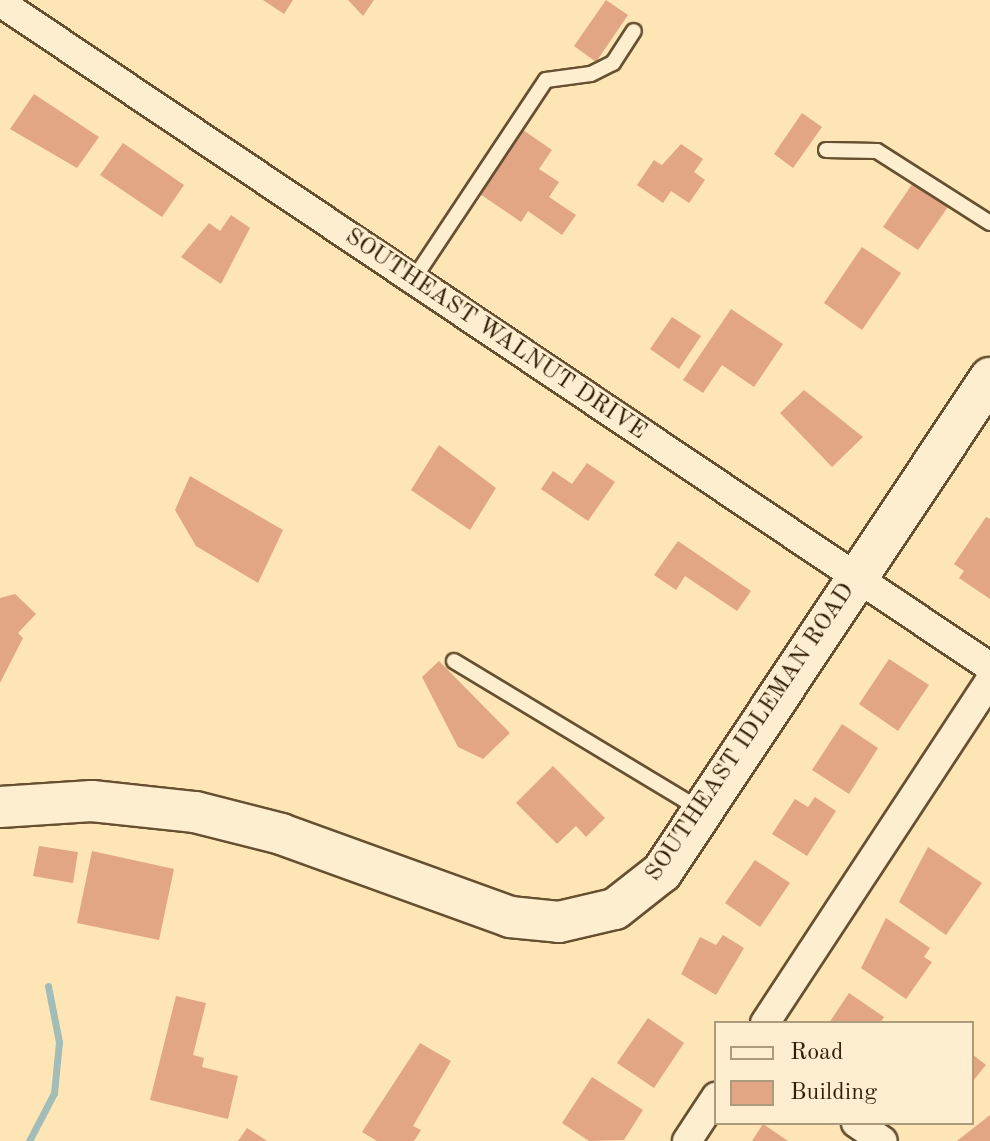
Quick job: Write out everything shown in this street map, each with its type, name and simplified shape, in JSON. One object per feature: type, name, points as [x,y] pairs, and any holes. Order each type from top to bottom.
[{"type":"main road","name":"SOUTHEAST IDLEMAN ROAD","points":[[0,807],[92,801],[203,814],[281,834],[495,913],[559,922],[634,898],[662,872],[990,378]]},
{"type":"street","name":"SOUTHEAST WALNUT DRIVE","points":[[0,2],[990,667]]},
{"type":"street","points":[[766,1021],[990,681]]},
{"type":"street","points":[[687,1141],[714,1100]]},
{"type":"street","points":[[859,1125],[883,1141]]},
{"type":"lane","points":[[413,280],[546,80],[591,74],[613,63],[634,31]]},
{"type":"lane","points":[[826,150],[877,151],[990,223]]},
{"type":"lane","points":[[454,661],[703,811]]},
{"type":"building","points":[[263,0],[293,0],[284,14]]},
{"type":"building","points":[[348,0],[374,0],[363,16]]},
{"type":"building","points":[[606,0],[628,15],[596,62],[574,46]]},
{"type":"building","points":[[34,94],[99,137],[77,168],[10,129]]},
{"type":"building","points":[[802,113],[822,127],[793,168],[774,154]]},
{"type":"building","points":[[523,130],[552,150],[539,169],[559,182],[549,197],[576,215],[562,235],[528,211],[521,222],[480,194]]},
{"type":"building","points":[[123,143],[184,185],[162,217],[100,175]]},
{"type":"building","points":[[681,144],[703,159],[694,172],[705,180],[689,203],[671,191],[663,203],[637,185],[654,160],[662,165]]},
{"type":"building","points":[[917,177],[952,201],[918,250],[883,227]]},
{"type":"building","points":[[231,215],[250,228],[221,284],[181,257],[209,223],[220,231]]},
{"type":"building","points":[[862,247],[901,273],[862,330],[824,303]]},
{"type":"building","points":[[731,309],[783,344],[754,387],[722,365],[703,393],[683,380]]},
{"type":"building","points":[[672,317],[701,336],[679,369],[650,349]]},
{"type":"building","points":[[804,390],[863,437],[832,467],[780,413]]},
{"type":"building","points":[[439,445],[496,488],[470,530],[411,490]]},
{"type":"building","points":[[587,463],[615,482],[588,521],[541,489],[553,471],[572,484]]},
{"type":"building","points":[[190,476],[283,530],[258,583],[196,546],[175,510]]},
{"type":"building","points":[[986,517],[990,519],[990,599],[959,578],[964,571],[954,564]]},
{"type":"building","points":[[678,541],[751,591],[737,611],[685,576],[676,590],[654,575]]},
{"type":"building","points":[[15,594],[36,614],[18,633],[23,638],[0,683],[0,598]]},
{"type":"building","points":[[889,659],[929,685],[898,731],[859,704]]},
{"type":"building","points":[[439,661],[510,733],[483,759],[458,747],[422,677]]},
{"type":"building","points":[[842,724],[878,748],[849,794],[812,770]]},
{"type":"building","points":[[553,766],[605,818],[586,837],[576,826],[557,844],[516,803]]},
{"type":"building","points":[[815,797],[836,811],[807,856],[772,834],[795,799],[808,807]]},
{"type":"building","points":[[39,846],[78,852],[73,883],[33,876]]},
{"type":"building","points":[[928,847],[982,883],[946,935],[899,902]]},
{"type":"building","points":[[92,851],[174,869],[159,940],[77,923]]},
{"type":"building","points":[[755,860],[790,883],[760,927],[725,903]]},
{"type":"building","points":[[886,918],[930,948],[924,957],[932,962],[906,999],[861,968]]},
{"type":"building","points":[[723,935],[744,948],[716,995],[681,974],[700,937],[716,945]]},
{"type":"building","points":[[849,993],[884,1017],[881,1021],[830,1021]]},
{"type":"building","points":[[176,996],[206,1003],[193,1055],[204,1058],[202,1067],[238,1076],[228,1119],[150,1100]]},
{"type":"building","points":[[648,1018],[684,1043],[654,1088],[617,1063]]},
{"type":"building","points":[[420,1043],[451,1061],[413,1126],[421,1130],[414,1141],[377,1141],[362,1132]]},
{"type":"building","points":[[974,1056],[986,1065],[974,1080]]},
{"type":"building","points":[[592,1077],[643,1110],[624,1140],[589,1141],[562,1123]]},
{"type":"building","points":[[990,1115],[990,1141],[957,1141]]},
{"type":"building","points":[[764,1125],[788,1141],[752,1141]]},
{"type":"building","points":[[247,1128],[267,1141],[238,1141]]},
{"type":"waterway","points":[[29,1141],[54,1093],[59,1042],[48,986]]}]
